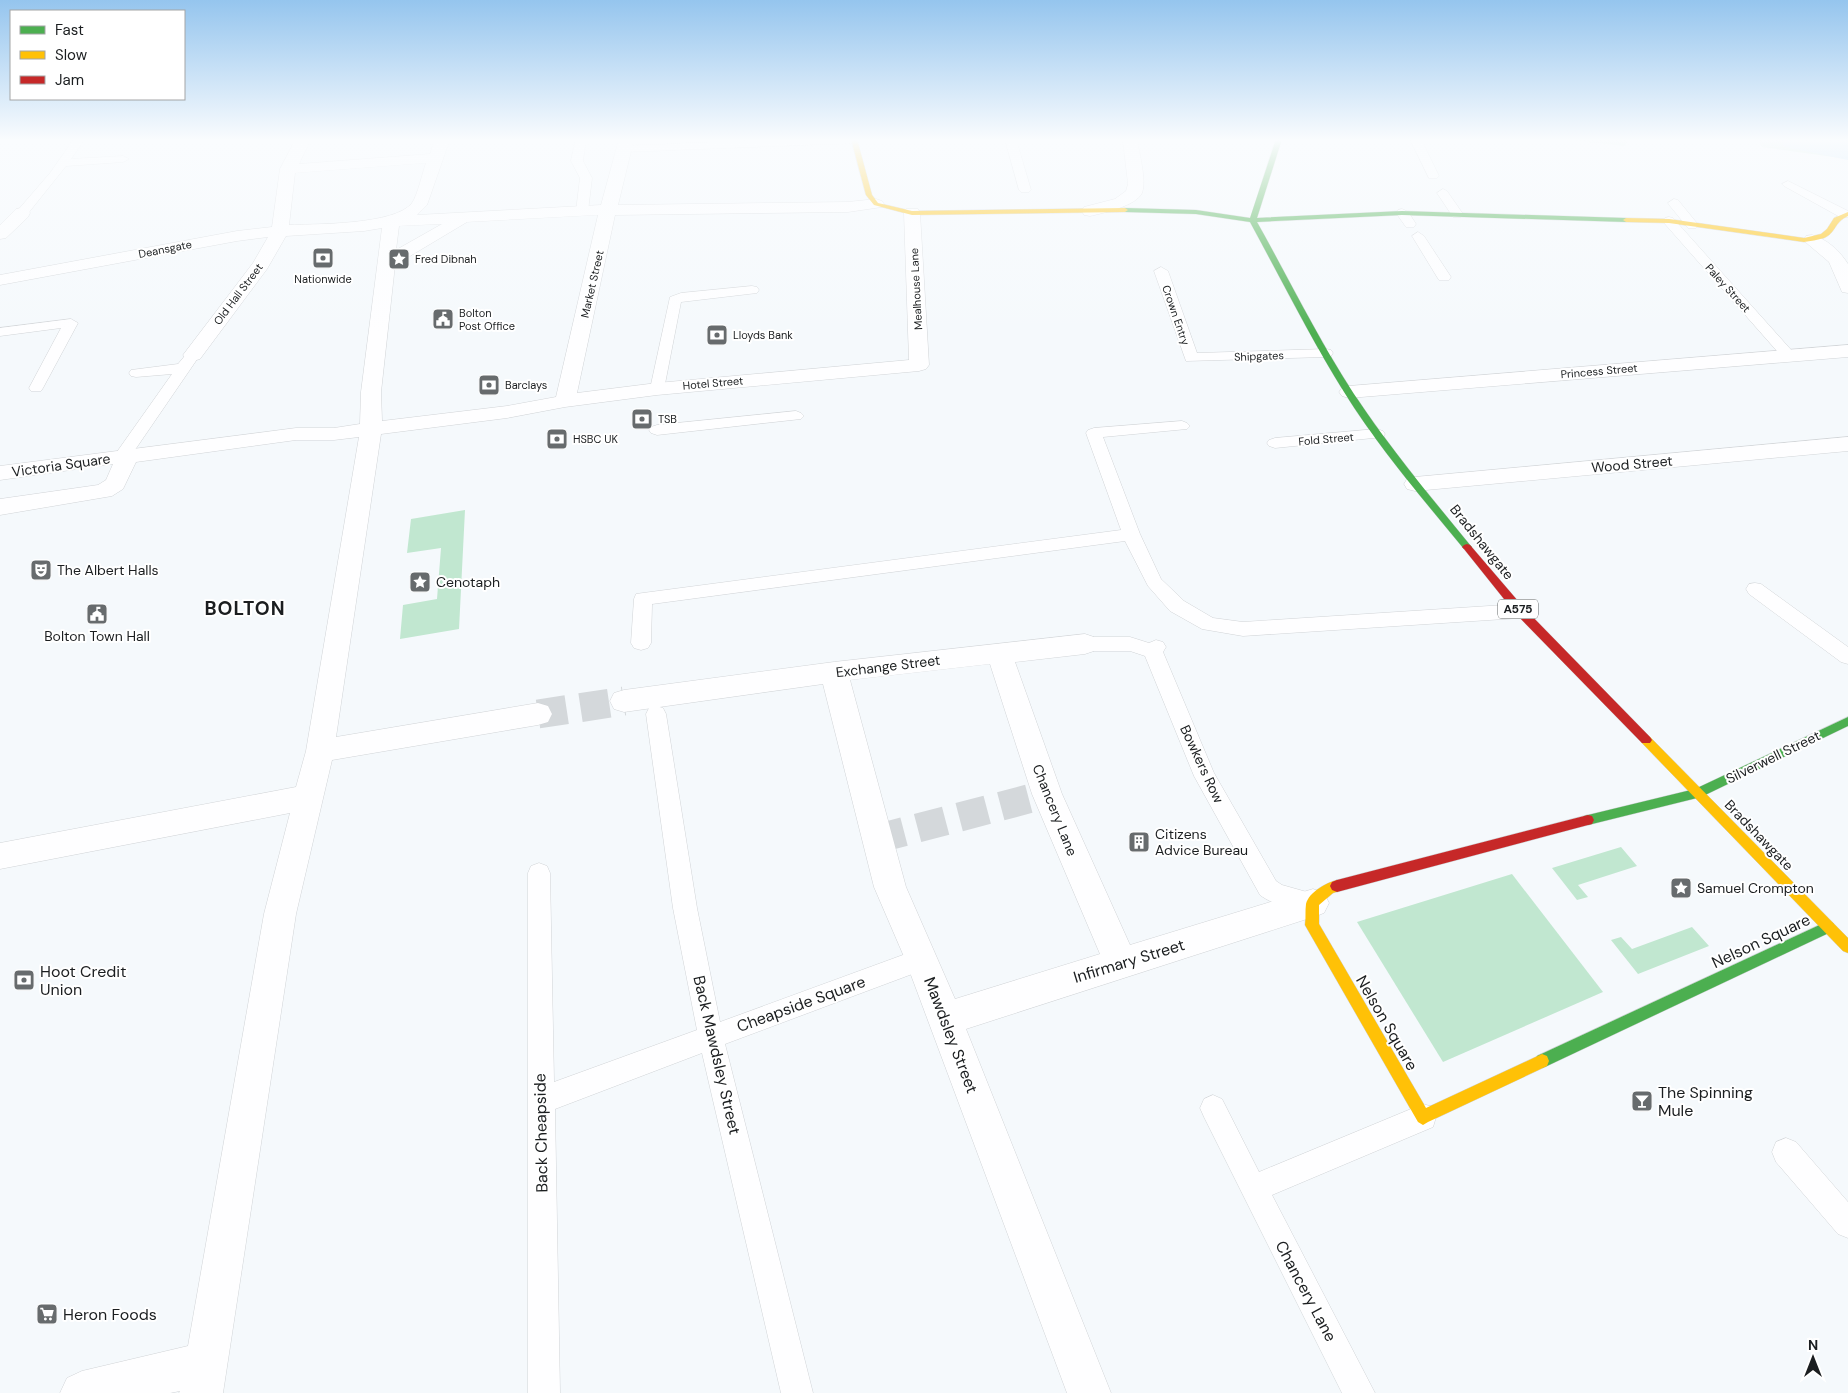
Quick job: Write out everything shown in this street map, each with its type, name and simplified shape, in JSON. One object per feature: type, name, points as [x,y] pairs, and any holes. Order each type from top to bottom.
[{"type":"street","points":[[280,231],[283,204]]},
{"type":"street","points":[[82,1393],[203,1378],[280,914],[320,751],[371,430],[371,392],[391,218],[408,214],[419,204]]},
{"type":"street","name":"Market Street","points":[[565,400],[610,204]]},
{"type":"street","points":[[876,204],[912,213],[1196,212],[1254,220],[1402,213],[1669,221],[1795,240],[1812,240],[1824,236],[1832,228],[1836,219],[1846,214]]},
{"type":"street","name":"Deansgate","points":[[0,280],[83,262],[237,236],[280,231],[364,226],[391,218],[465,217],[608,210],[848,207],[876,204]]},
{"type":"street","points":[[1090,211],[1114,204]]},
{"type":"street","points":[[1254,220],[1259,204]]},
{"type":"street","points":[[2,230],[22,213]]},
{"type":"street","name":"Mealhouse Lane","points":[[912,213],[920,365]]},
{"type":"street","points":[[386,262],[465,217]]},
{"type":"street","name":"Bradshawgate","points":[[1254,220],[1326,354],[1349,392],[1377,434],[1415,484],[1520,611],[1848,947]]},
{"type":"street","name":"Old Hall Street","points":[[188,362],[261,265],[280,231]]},
{"type":"street","points":[[1812,240],[1840,262],[1848,288]]},
{"type":"street","name":"Princess Street","points":[[1349,392],[1848,351]]},
{"type":"street","name":"Hotel Street","points":[[122,463],[296,434],[334,434],[371,430],[507,412],[565,400],[657,389],[920,365]]},
{"type":"street","name":"Wood Street","points":[[1415,484],[1848,444]]},
{"type":"street","points":[[122,463],[142,474]]},
{"type":"street","name":"Victoria Square","points":[[0,473],[122,463],[115,484],[104,491],[0,506]]},
{"type":"street","name":"Exchange Street","points":[[624,701],[655,705],[834,672],[1086,644]]},
{"type":"street","name":"Chancery Lane","points":[[999,653],[1047,794],[1120,963]]},
{"type":"street","name":"Mawdsley Street","points":[[834,672],[876,840],[890,887],[922,959],[1088,1393]]},
{"type":"street","points":[[320,751],[538,714]]},
{"type":"street","name":"Silverwell Street","points":[[1697,793],[1848,721]]},
{"type":"street","points":[[1312,903],[1329,888],[1697,793]]},
{"type":"street","points":[[0,856],[308,797]]},
{"type":"street","name":"Infirmary Street","points":[[945,1019],[1312,903]]},
{"type":"street","name":"Nelson Square","points":[[1312,903],[1312,925],[1423,1117],[1828,927]]},
{"type":"lane","points":[[22,213],[29,204]]},
{"type":"lane","points":[[582,211],[583,204]]},
{"type":"lane","points":[[1450,204],[1457,214]]},
{"type":"lane","points":[[1675,204],[1692,225]]},
{"type":"lane","points":[[1827,204],[1846,214]]},
{"type":"lane","points":[[1402,213],[1410,224]]},
{"type":"lane","name":"Paley Street","points":[[1669,221],[1788,355]]},
{"type":"lane","points":[[1418,236],[1444,277]]},
{"type":"lane","name":"Crown Entry","points":[[1161,271],[1192,358]]},
{"type":"lane","points":[[657,389],[675,300],[681,297],[752,290]]},
{"type":"lane","points":[[0,332],[72,323],[36,388]]},
{"type":"lane","name":"Shipgates","points":[[1192,358],[1326,354]]},
{"type":"lane","points":[[136,373],[188,362]]},
{"type":"lane","points":[[122,463],[135,440],[188,362]]},
{"type":"lane","points":[[658,430],[796,416]]},
{"type":"lane","points":[[1182,426],[1094,433],[1131,534],[1154,582],[1177,606],[1209,624],[1243,629],[1520,611]]},
{"type":"lane","name":"Fold Street","points":[[1275,443],[1377,434]]},
{"type":"lane","points":[[641,643],[644,599],[1131,534]]},
{"type":"lane","points":[[1755,589],[1848,657]]},
{"type":"lane","name":"Exchange Street","points":[[1086,644],[1130,644],[1155,649]]},
{"type":"lane","name":"Bowkers Row","points":[[1155,649],[1205,776],[1268,888],[1276,894],[1312,903]]},
{"type":"lane","name":"Back Mawdsley Street","points":[[655,705],[685,908],[711,1038],[797,1393]]},
{"type":"lane","name":"Back Cheapside","points":[[539,873],[544,1393]]},
{"type":"lane","name":"Cheapside Square","points":[[540,1101],[922,959]]},
{"type":"lane","name":"Chancery Lane","points":[[1213,1108],[1359,1393]]},
{"type":"lane","points":[[1253,1189],[1423,1117]]},
{"type":"lane","points":[[1786,1152],[1848,1224]]},
{"type":"green space","points":[[465,510],[459,629],[400,639],[403,605],[437,599],[441,548],[407,553],[411,519]]},
{"type":"green space","points":[[1621,847],[1637,866],[1578,885],[1588,897],[1577,900],[1552,868]]},
{"type":"green space","points":[[1512,874],[1603,992],[1443,1062],[1357,922]]},
{"type":"green space","points":[[1692,927],[1709,946],[1638,974],[1611,940],[1621,937],[1632,949]]},
{"type":"tunnel","points":[[538,714],[624,701]]},
{"type":"tunnel","points":[[876,839],[1047,794]]},
{"type":"traffic: fast","points":[[1258,204],[1253,220],[1336,372],[1362,413],[1391,452],[1467,547]]},
{"type":"traffic: fast","points":[[1125,210],[1196,212],[1253,220],[1402,213],[1626,220]]},
{"type":"traffic: fast","points":[[1588,820],[1697,793],[1848,721]]},
{"type":"traffic: fast","points":[[1542,1061],[1828,927]]},
{"type":"traffic: slow","points":[[876,204],[912,213],[1125,210]]},
{"type":"traffic: slow","points":[[1626,220],[1669,221],[1804,240],[1823,236],[1830,230],[1836,219],[1848,214]]},
{"type":"traffic: slow","points":[[1646,740],[1848,947]]},
{"type":"traffic: slow","points":[[1337,886],[1329,888],[1313,903],[1312,925],[1423,1117],[1542,1061]]},
{"type":"traffic: jam","points":[[1467,547],[1520,611],[1646,740]]},
{"type":"traffic: jam","points":[[1337,886],[1588,820]]},
{"type":"place","name":"Nationwide","points":[[323,258]]},
{"type":"place","name":"Fred Dibnah","points":[[399,259]]},
{"type":"place","name":"Bolton Post Office","points":[[443,319]]},
{"type":"place","name":"Lloyds Bank","points":[[717,335]]},
{"type":"place","name":"Barclays","points":[[489,385]]},
{"type":"place","name":"TSB","points":[[642,419]]},
{"type":"place","name":"HSBC UK","points":[[557,439]]},
{"type":"place","name":"The Albert Halls","points":[[41,570]]},
{"type":"place","name":"Cenotaph","points":[[420,582]]},
{"type":"place","name":"Bolton Town Hall","points":[[97,614]]},
{"type":"place","name":"Citizens Advice Bureau","points":[[1139,842]]},
{"type":"place","name":"Samuel Crompton","points":[[1681,888]]},
{"type":"place","name":"Hoot Credit Union","points":[[24,980]]},
{"type":"place","name":"The Spinning Mule","points":[[1642,1101]]},
{"type":"place","name":"Heron Foods","points":[[47,1314]]},
{"type":"district","name":"BOLTON","points":[[245,608]]}]
